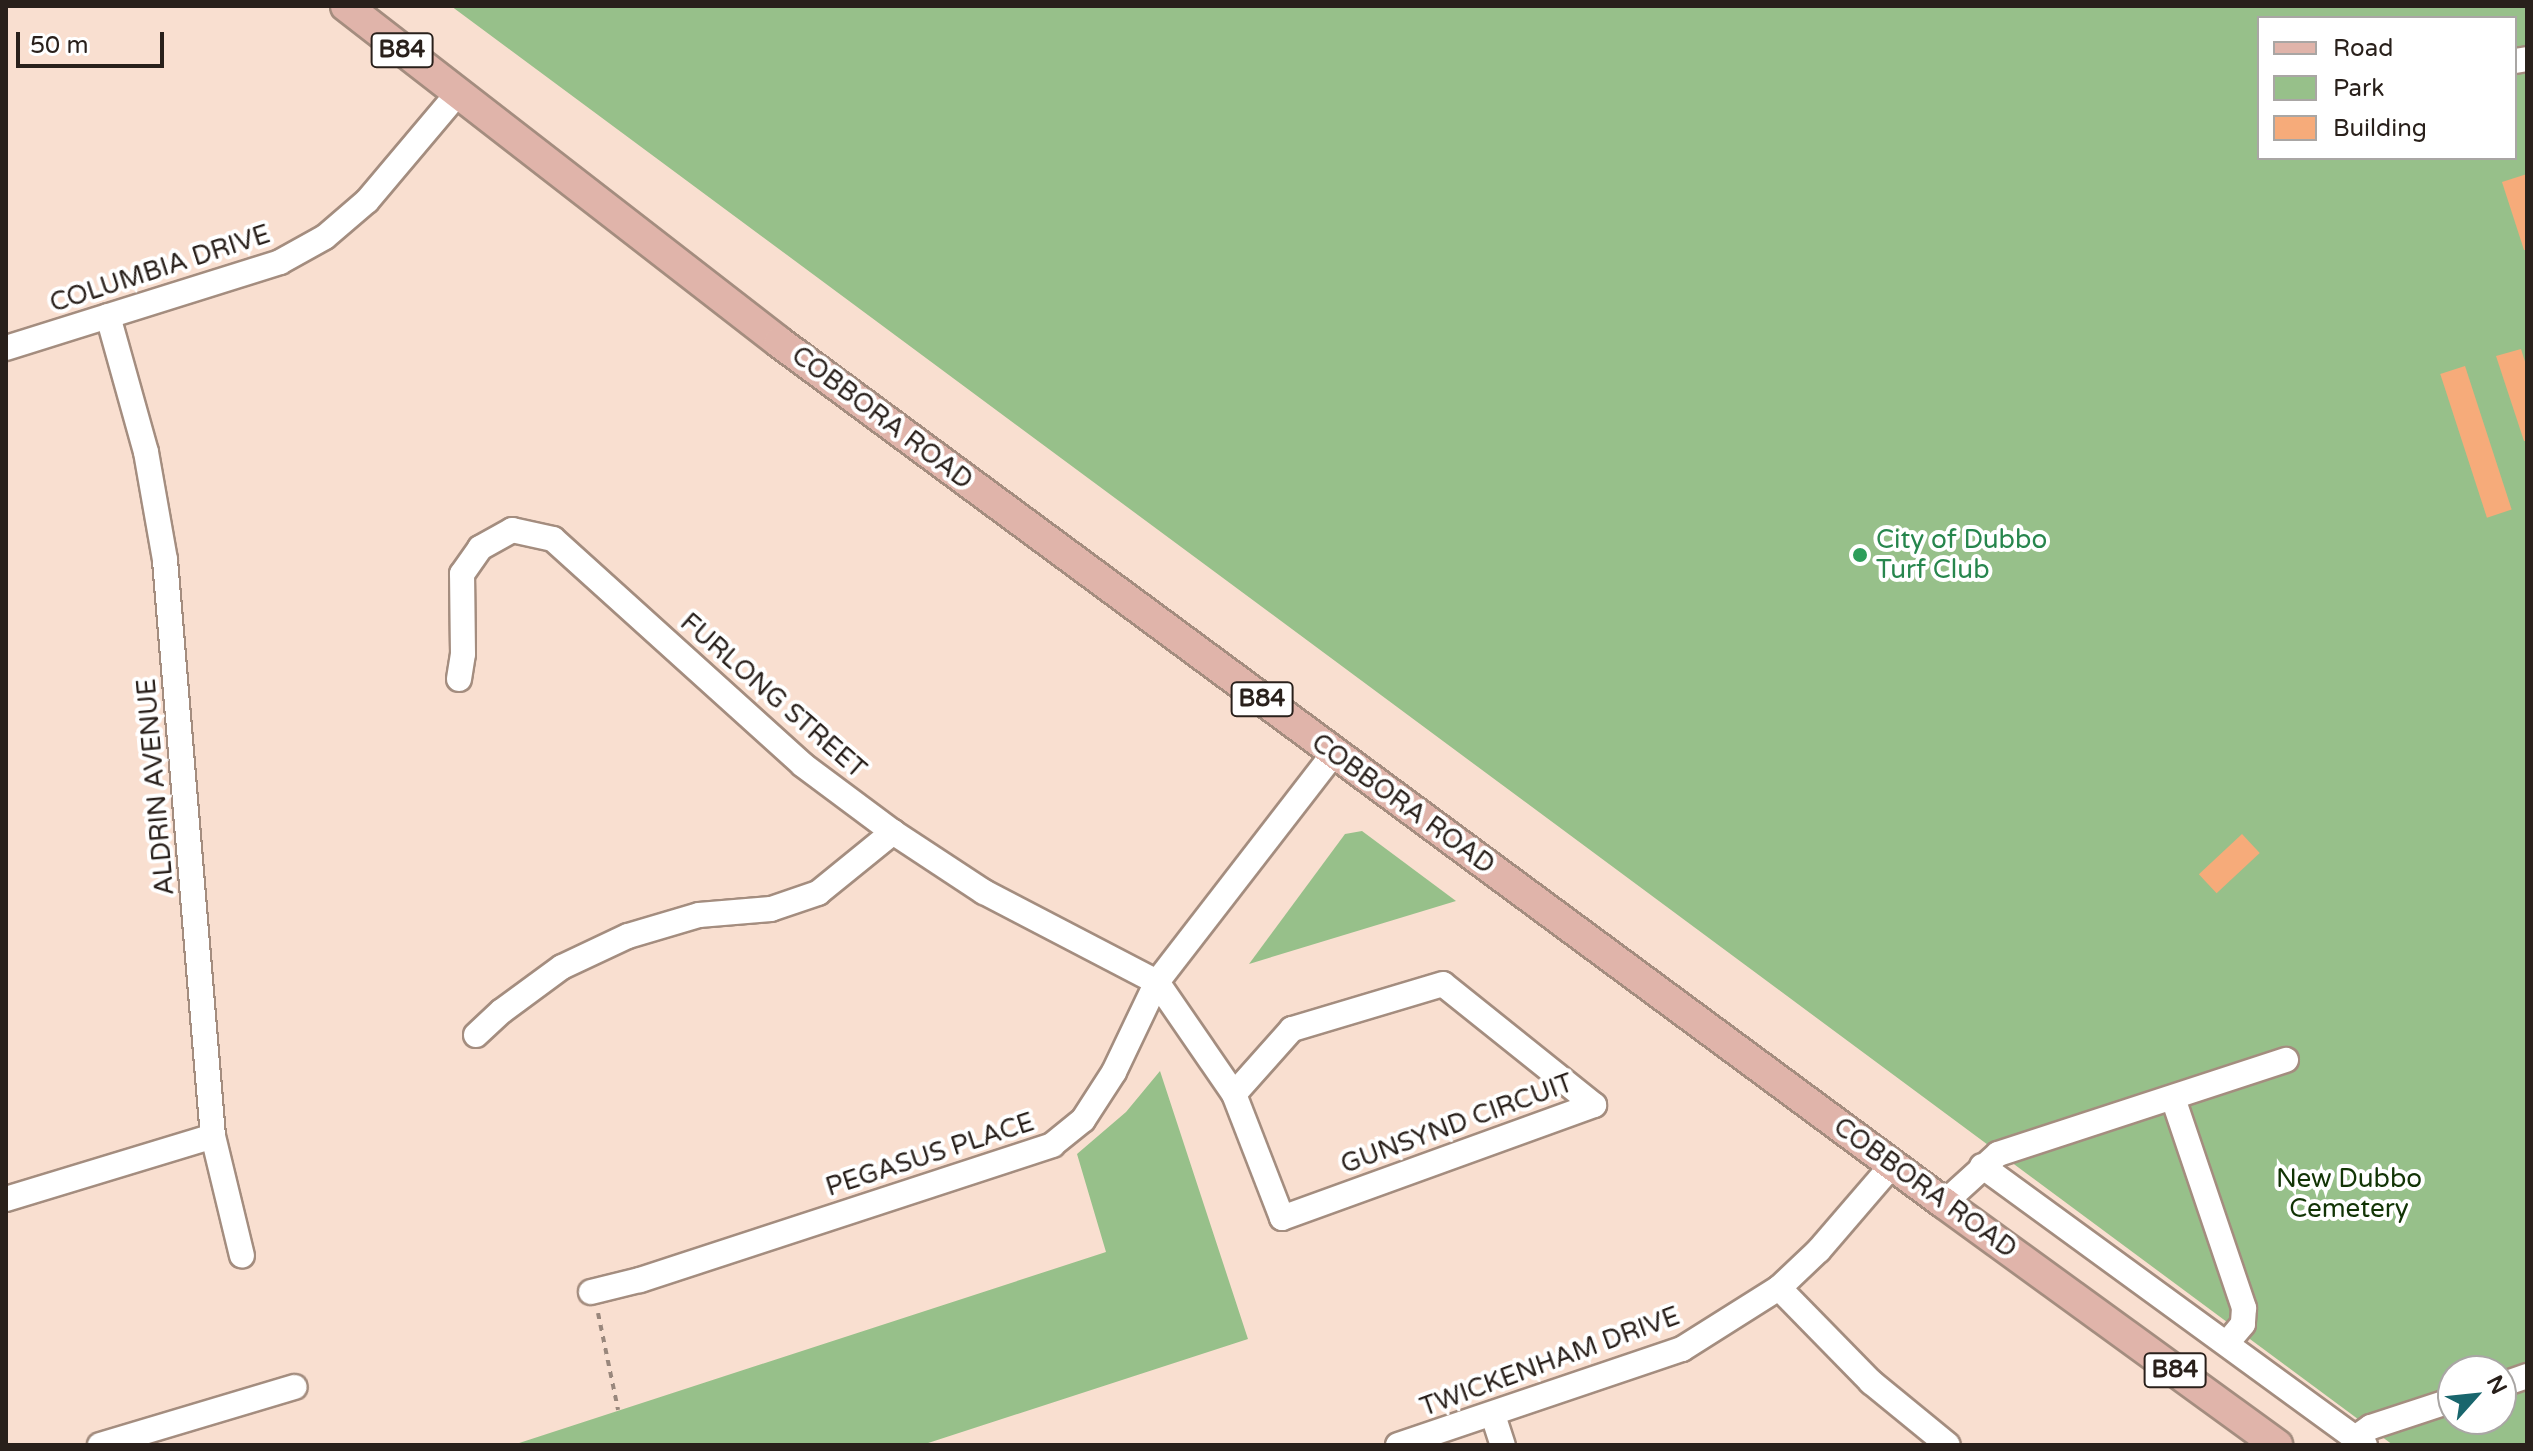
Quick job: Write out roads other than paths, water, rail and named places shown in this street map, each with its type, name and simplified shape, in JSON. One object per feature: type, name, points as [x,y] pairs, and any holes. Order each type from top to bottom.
[{"type":"main road","name":"COBBORA ROAD","points":[[346,6],[755,324],[1944,1203],[2277,1445]]},
{"type":"street","name":"COLUMBIA DRIVE","points":[[6,348],[280,262],[325,237],[367,201],[457,94]]},
{"type":"street","name":"ALDRIN AVENUE","points":[[108,316],[146,452],[165,560],[213,1136],[242,1256]]},
{"type":"street","name":"FURLONG STREET","points":[[459,679],[463,654],[462,574],[480,548],[512,530],[553,539],[803,765],[893,832],[984,892],[1061,935],[1157,982]]},
{"type":"street","name":"PEGASUS PLACE","points":[[591,1292],[640,1280],[1052,1145],[1083,1120],[1114,1072],[1157,982],[1334,753]]},
{"type":"street","points":[[476,1035],[502,1011],[562,967],[628,936],[699,915],[771,909],[818,893],[893,832]]},
{"type":"street","name":"GUNSYND CIRCUIT","points":[[1157,982],[1234,1094],[1282,1218],[1594,1105],[1443,984],[1292,1029],[1234,1094]]},
{"type":"street","points":[[1944,1203],[1998,1154],[2286,1060]]},
{"type":"street","points":[[2173,1098],[2244,1308],[2243,1324],[2228,1342]]},
{"type":"street","points":[[6,1199],[213,1136]]},
{"type":"street","name":"TWICKENHAM DRIVE","points":[[1398,1445],[1682,1349],[1779,1288],[1819,1250],[1893,1164]]},
{"type":"street","points":[[1982,1166],[2228,1342],[2360,1441],[2371,1427],[2437,1405]]},
{"type":"street","points":[[1779,1288],[1871,1382],[1948,1445]]},
{"type":"street","points":[[100,1445],[295,1387]]},
{"type":"street","points":[[1493,1415],[1503,1445]]},
{"type":"place","name":"City of Dubbo Turf Club","points":[[1860,555]]},
{"type":"park label","name":"New Dubbo Cemetery","points":[[2349,1194]]}]
